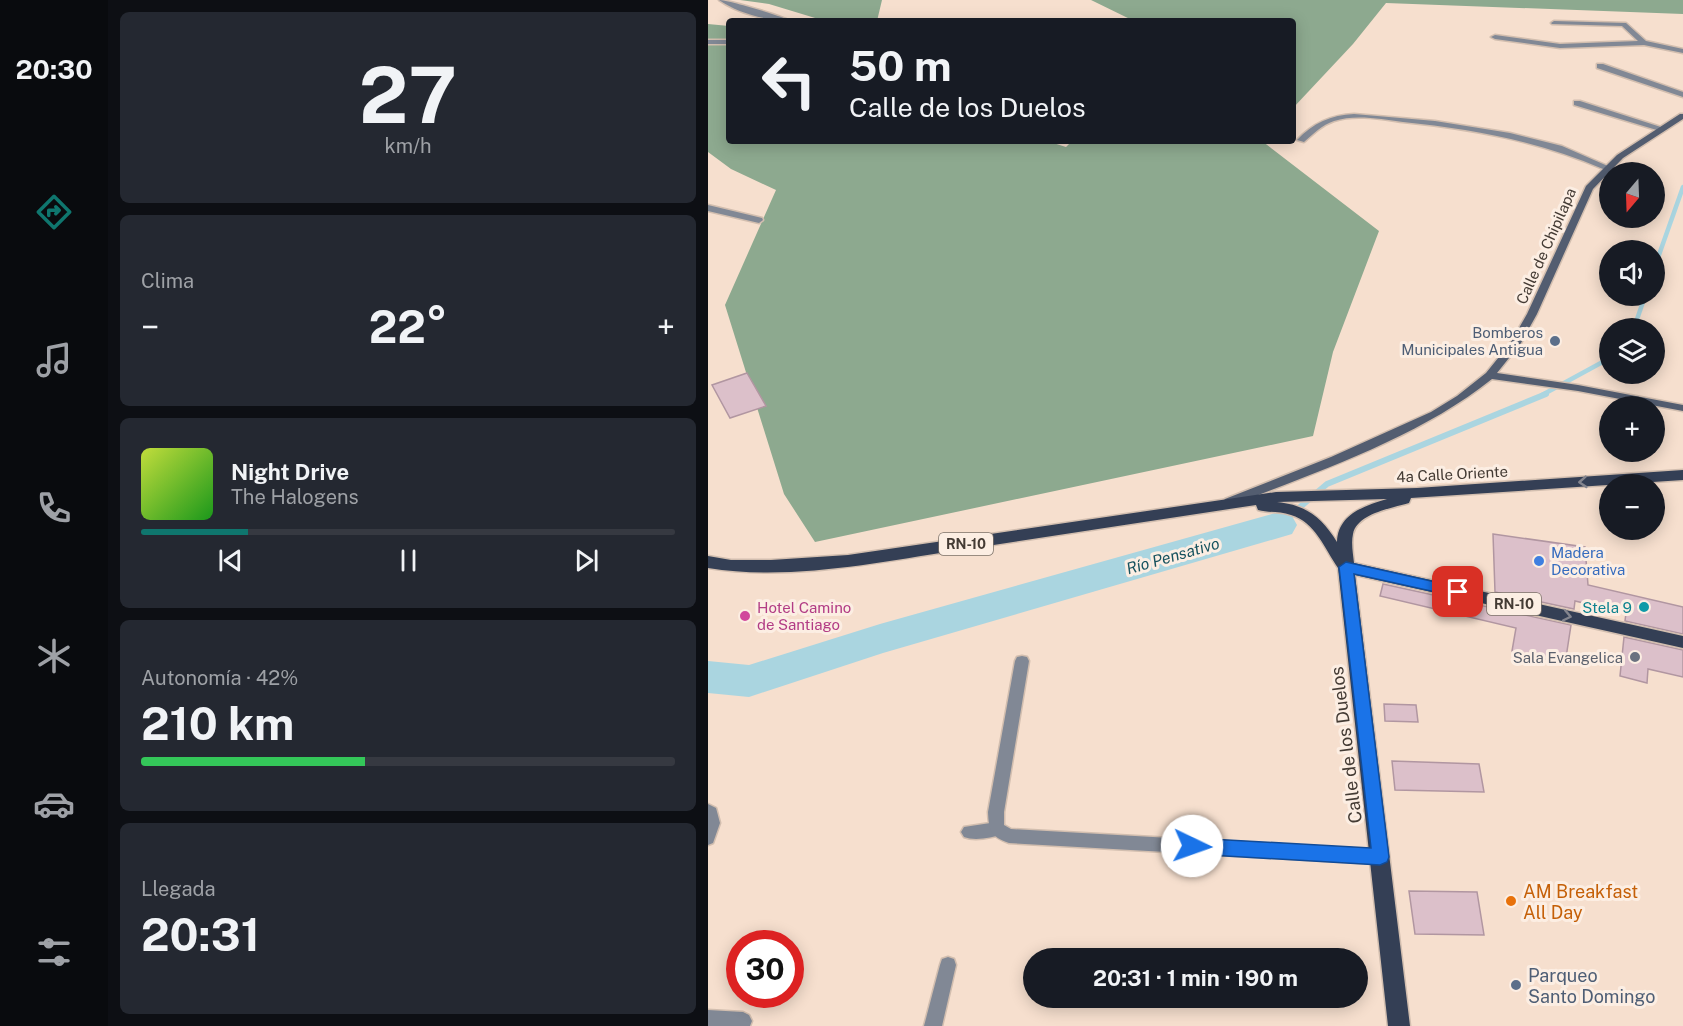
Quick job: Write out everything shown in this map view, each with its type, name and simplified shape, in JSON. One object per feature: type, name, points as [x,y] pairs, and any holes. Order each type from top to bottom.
[{"type":"main road","name":"Calle de Chipilapa","points":[[1614,162],[1683,116]]},
{"type":"main road","name":"Calle de Chipilapa","points":[[1222,505],[1399,431],[1461,398],[1490,375],[1504,360],[1522,333],[1588,188],[1599,175]]},
{"type":"main road","points":[[1490,375],[1578,388],[1683,408]]},
{"type":"main road","name":"4a Calle Oriente","points":[[1222,505],[1276,497],[1417,494],[1683,475]]},
{"type":"main road","name":"Calle de los Duelos","points":[[1399,1026],[1346,567],[1345,534],[1348,525],[1355,517],[1417,494]]},
{"type":"main road","name":"Calle de los Duelos","points":[[1222,505],[1297,511],[1324,530],[1346,567]]},
{"type":"main road","name":"RN-10","points":[[708,562],[731,566],[771,566],[848,561],[1222,505]]},
{"type":"main road","name":"RN-10","points":[[1346,567],[1683,642]]},
{"type":"street","points":[[723,0],[740,8],[776,18]]},
{"type":"street","points":[[1554,23],[1624,24],[1644,43]]},
{"type":"street","points":[[1495,37],[1560,46],[1644,43],[1683,51]]},
{"type":"street","points":[[708,42],[726,42]]},
{"type":"street","points":[[1600,66],[1683,95]]},
{"type":"street","points":[[1577,103],[1663,129]]},
{"type":"street","points":[[1301,140],[1317,126],[1338,118],[1394,119],[1499,131],[1529,139],[1599,164]]},
{"type":"street","points":[[708,208],[759,220]]},
{"type":"street","points":[[998,829],[996,812],[1022,661]]},
{"type":"street","points":[[708,812],[711,813],[712,823],[708,838]]},
{"type":"street","points":[[969,832],[998,829],[1009,836],[1380,857]]},
{"type":"street","points":[[933,1026],[948,965]]},
{"type":"street","points":[[708,1019],[743,1021]]},
{"type":"green space","points":[[740,0],[882,0],[878,18],[815,18],[769,4]]},
{"type":"green space","points":[[1091,0],[1683,0],[1683,14],[1386,3],[1353,44],[1296,105],[1296,18],[1128,18]]},
{"type":"green space","points":[[708,24],[726,26],[726,144],[1056,144],[1066,147],[1069,144],[1266,144],[1379,231],[1333,352],[1313,436],[815,542],[784,494],[725,305],[776,190],[731,169],[708,152]]},
{"type":"building","points":[[747,373],[766,406],[730,418],[712,385]]},
{"type":"building","points":[[1493,534],[1585,547],[1588,585],[1683,607],[1683,634],[1625,621],[1626,613],[1575,601],[1574,609],[1495,592]]},
{"type":"building","points":[[1383,584],[1571,625],[1565,664],[1512,651],[1516,628],[1380,596]]},
{"type":"building","points":[[1624,637],[1683,650],[1683,677],[1648,669],[1647,683],[1620,676]]},
{"type":"building","points":[[1384,704],[1416,705],[1418,722],[1385,721]]},
{"type":"building","points":[[1392,761],[1479,764],[1484,792],[1395,790]]},
{"type":"building","points":[[1409,891],[1477,892],[1484,935],[1415,934]]},
{"type":"waterway","name":"Río Pensativo","points":[[1664,240],[1683,187]]},
{"type":"waterway","name":"Río Pensativo","points":[[1637,318],[1642,306]]},
{"type":"waterway","name":"Río Pensativo","points":[[1542,395],[1599,364]]},
{"type":"waterway","name":"Río Pensativo","points":[[1279,525],[1327,484],[1546,394]]},
{"type":"waterway","name":"Río Pensativo","points":[[708,677],[749,681],[880,639],[1279,525]]},
{"type":"place","name":"Bomberos Municipales Antigua","points":[[1555,341]]},
{"type":"place","name":"Madera Decorativa","points":[[1539,561]]},
{"type":"place","name":"Stela 9","points":[[1644,607]]},
{"type":"place","name":"Hotel Camino de Santiago","points":[[745,616]]},
{"type":"place","name":"Sala Evangelica","points":[[1635,657]]},
{"type":"place","name":"AM Breakfast All Day","points":[[1511,901]]},
{"type":"place","name":"Parqueo Santo Domingo","points":[[1516,985]]},
{"type":"route","points":[[1192,846],[1380,857],[1346,567],[1458,592]]}]
